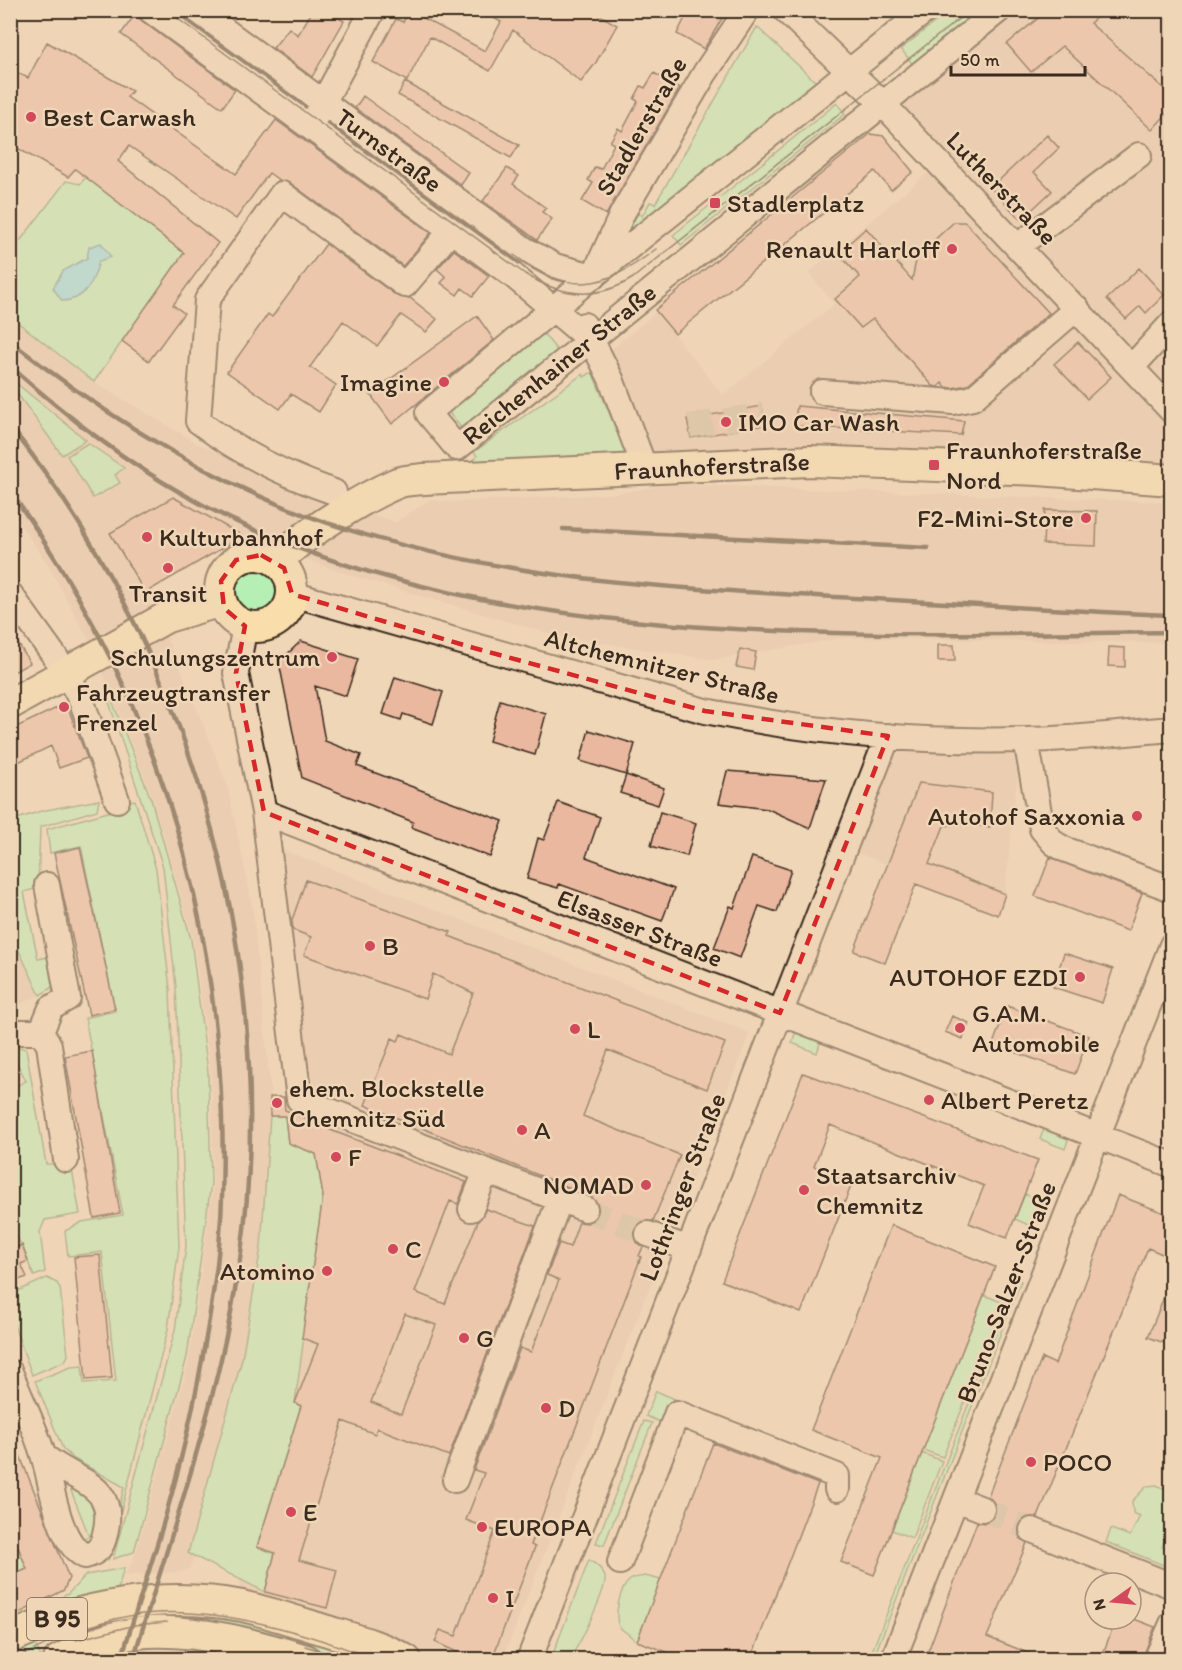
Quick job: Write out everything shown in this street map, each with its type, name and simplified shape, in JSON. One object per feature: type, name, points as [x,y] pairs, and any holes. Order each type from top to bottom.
[{"type":"main road","name":"Fraunhoferstraße","points":[[277,561],[293,545],[398,482],[424,479],[810,461],[884,462],[1172,480]]},
{"type":"main road","points":[[252,554],[277,561],[289,575],[292,594],[285,612],[274,622],[260,627],[245,626],[232,618],[221,601],[221,581],[224,573],[236,560],[252,554]]},
{"type":"main road","points":[[10,704],[167,617],[221,601]]},
{"type":"main road","name":"B 95","points":[[10,1638],[69,1615],[147,1601],[202,1601],[242,1606],[394,1647]]},
{"type":"main road","name":"B 95","points":[[59,1659],[99,1643],[148,1632],[214,1638],[271,1649],[306,1659]]},
{"type":"street","name":"Turnstraße","points":[[150,10],[451,231],[563,301]]},
{"type":"street","name":"Turnstraße","points":[[197,10],[524,249],[555,266],[594,276]]},
{"type":"street","points":[[309,127],[373,10]]},
{"type":"street","name":"Stadlerstraße","points":[[594,276],[622,212],[705,72],[747,10]]},
{"type":"street","name":"Lutherstraße","points":[[785,10],[883,104],[1172,411]]},
{"type":"street","name":"Reichenhainer Straße","points":[[926,10],[563,301],[428,413],[457,448],[999,10]]},
{"type":"street","points":[[1018,246],[1139,155]]},
{"type":"street","points":[[334,492],[300,480],[252,457],[224,441],[198,422],[207,300],[282,194],[405,285],[451,231]]},
{"type":"street","name":"Turnstraße","points":[[555,266],[563,301],[590,340],[611,380],[645,469]]},
{"type":"street","points":[[822,392],[953,402],[973,398],[1077,308]]},
{"type":"street","points":[[1132,367],[1172,323]]},
{"type":"street","points":[[10,594],[66,672],[82,702],[117,800]]},
{"type":"street","name":"Altchemnitzer Straße","points":[[292,594],[705,711],[773,723],[888,736],[1026,740],[1172,729]]},
{"type":"street","points":[[245,626],[236,673],[264,812],[299,1098],[585,1209]]},
{"type":"street","name":"Lothringer Straße","points":[[529,1659],[888,736]]},
{"type":"street","points":[[1026,740],[1042,829],[1047,838],[1064,849],[1172,889]]},
{"type":"street","name":"Elsasser Straße","points":[[264,812],[1172,1165]]},
{"type":"street","points":[[41,1032],[51,1008],[68,998],[46,885]]},
{"type":"street","name":"Bruno-Salzer-Straße","points":[[893,1659],[1172,945]]},
{"type":"street","points":[[10,1032],[20,1030],[41,1032]]},
{"type":"street","points":[[41,1032],[49,1045],[66,1160]]},
{"type":"street","points":[[471,1209],[486,1171]]},
{"type":"street","points":[[455,1480],[560,1199]]},
{"type":"street","points":[[648,1234],[689,1249]]},
{"type":"street","points":[[10,1372],[44,1456]]},
{"type":"street","points":[[620,1563],[677,1413],[837,1476],[837,1489]]},
{"type":"street","points":[[956,1499],[982,1509]]},
{"type":"street","points":[[1032,1530],[1172,1586]]},
{"type":"street","points":[[1156,1659],[1172,1624]]},
{"type":"highlighted area","points":[[261,555],[284,568],[292,594],[474,648],[705,711],[888,736],[780,1013],[264,812],[236,673],[245,626],[224,608],[221,581],[236,560]]},
{"type":"shaded area","points":[[1004,11],[1171,11],[1171,480],[645,469],[608,352],[656,312],[723,395],[834,304],[808,273],[937,165],[883,104]]},
{"type":"shaded area","points":[[10,317],[94,382],[199,444],[311,495],[396,522],[430,499],[451,502],[610,494],[671,484],[1171,502],[1171,643],[844,638],[713,660],[560,637],[342,573],[247,536],[145,593],[177,659],[228,786],[253,908],[272,1102],[267,1239],[244,1362],[194,1556],[190,1568],[182,1572],[125,1576],[136,1552],[189,1360],[213,1184],[211,1072],[193,939],[152,797],[94,650],[46,562],[11,512]]},
{"type":"shaded area","points":[[888,736],[1017,740],[1018,772],[1005,894],[998,915],[936,891],[938,884],[844,848]]},
{"type":"shaded area","points":[[256,839],[750,1033],[503,1659],[406,1659],[242,1606],[239,1584],[304,1208],[284,1097]]},
{"type":"shaded area","points":[[10,934],[40,995],[11,1009],[10,1009]]},
{"type":"green space","points":[[157,11],[190,11],[306,95],[295,111]]},
{"type":"green space","points":[[949,11],[989,11],[917,70],[901,49]]},
{"type":"green space","points":[[757,27],[816,82],[624,237],[638,213],[642,216],[650,202],[655,204]]},
{"type":"green space","points":[[837,103],[845,114],[681,245],[673,235]]},
{"type":"green space","points":[[350,127],[525,254],[514,270],[339,143]]},
{"type":"green space","points":[[86,177],[184,253],[94,382],[11,317],[10,254],[66,181],[80,184]]},
{"type":"green space","points":[[543,333],[563,358],[466,434],[447,410]]},
{"type":"green space","points":[[592,372],[624,448],[629,447],[627,454],[471,463],[477,456],[474,452],[583,374],[584,377]]},
{"type":"green space","points":[[11,379],[86,440],[62,455],[11,385]]},
{"type":"green space","points":[[88,443],[124,468],[115,475],[120,483],[93,498],[67,456]]},
{"type":"green space","points":[[256,571],[270,577],[276,591],[270,605],[256,611],[242,605],[236,591],[242,577]]},
{"type":"green space","points":[[111,698],[151,799],[191,939],[208,1072],[211,1183],[187,1357],[134,1552],[113,1559],[175,1330],[186,1246],[176,987],[163,867],[108,699]]},
{"type":"green space","points":[[99,800],[97,810],[40,827],[38,888],[24,892],[38,959],[52,956],[58,979],[50,989],[40,995],[11,934],[11,821],[41,811]]},
{"type":"green space","points":[[135,800],[156,869],[170,989],[179,1247],[168,1329],[108,1561],[106,1560],[124,1487],[74,1459],[63,1449],[35,1381],[71,1367],[82,1366],[84,1383],[116,1381],[102,1252],[68,1256],[65,1231],[82,1222],[123,1215],[85,1018],[115,1011],[81,846],[50,853],[47,829],[108,812],[118,803]]},
{"type":"green space","points":[[796,1031],[821,1040],[817,1053],[792,1043]]},
{"type":"green space","points":[[11,1045],[26,1049],[46,1164],[71,1164],[80,1214],[45,1220],[40,1232],[45,1272],[34,1276],[11,1222],[10,1089],[26,1081],[11,1051]]},
{"type":"green space","points":[[270,1116],[285,1116],[288,1143],[316,1154],[323,1196],[295,1403],[301,1406],[257,1547],[275,1553],[265,1592],[188,1553],[242,1359],[261,1247]]},
{"type":"green space","points":[[1045,1127],[1069,1137],[1065,1149],[1040,1139]]},
{"type":"green space","points":[[1025,1194],[1044,1202],[1033,1227],[1015,1219]]},
{"type":"green space","points":[[47,1278],[57,1283],[60,1288],[68,1355],[65,1361],[32,1375],[11,1317],[11,1294]]},
{"type":"green space","points":[[1017,1280],[1021,1281],[873,1659],[869,1659]]},
{"type":"green space","points":[[984,1295],[1004,1303],[943,1457],[923,1450]]},
{"type":"green space","points":[[656,1391],[677,1400],[667,1425],[646,1416]]},
{"type":"green space","points":[[644,1421],[652,1423],[604,1545],[596,1543]]},
{"type":"green space","points":[[922,1453],[942,1461],[912,1538],[892,1530]]},
{"type":"green space","points":[[68,1483],[99,1494],[97,1546],[70,1543],[89,1536]]},
{"type":"green space","points":[[1156,1485],[1171,1491],[1171,1522],[1162,1547],[1170,1550],[1163,1565],[1106,1542],[1111,1529],[1130,1536],[1140,1516],[1133,1513],[1132,1501],[1147,1486]]},
{"type":"green space","points":[[10,1527],[27,1569],[11,1576],[10,1576]]},
{"type":"green space","points":[[589,1560],[599,1567],[605,1577],[597,1606],[569,1659],[551,1659]]},
{"type":"green space","points":[[124,1568],[115,1599],[56,1608],[55,1601],[68,1594],[86,1575]]},
{"type":"green space","points":[[645,1576],[661,1580],[637,1641],[619,1627],[617,1609],[626,1584],[633,1578]]},
{"type":"green space","points":[[202,1609],[388,1659],[334,1659],[200,1629]]},
{"type":"green space","points":[[34,1642],[42,1659],[11,1659],[10,1653]]},
{"type":"water","points":[[101,243],[111,257],[99,261],[91,282],[82,294],[77,298],[62,301],[53,288],[63,271],[87,258],[89,247]]},
{"type":"building","points":[[313,10],[325,10],[344,21],[312,77],[273,48],[289,28],[298,35]]},
{"type":"building","points":[[410,10],[426,10],[423,18],[485,51],[501,22],[479,10],[511,10],[523,17],[527,10],[591,10],[617,25],[595,64],[581,82],[513,30],[490,71],[430,37],[407,81],[373,62],[396,19],[403,22]]},
{"type":"building","points":[[689,10],[727,10],[704,49],[677,34]]},
{"type":"building","points":[[1048,10],[1105,10],[1090,23],[1172,96],[1172,108],[1152,130],[1062,46],[1031,72],[1007,44]]},
{"type":"building","points":[[136,13],[142,21],[235,90],[222,108],[121,34]]},
{"type":"building","points":[[47,42],[132,91],[127,97],[236,174],[276,120],[431,233],[403,266],[290,183],[279,180],[269,173],[236,219],[129,146],[118,161],[218,243],[173,305],[184,313],[149,361],[122,341],[184,253],[75,169],[68,177],[10,144],[10,69],[28,78]]},
{"type":"building","points":[[654,73],[680,88],[606,215],[582,201],[593,183],[588,180],[595,167],[601,169],[614,144],[610,142],[618,128],[622,131],[638,101],[634,99],[641,86],[645,88]]},
{"type":"building","points":[[405,82],[519,145],[511,158],[398,95]]},
{"type":"building","points":[[363,96],[469,173],[461,185],[355,108]]},
{"type":"building","points":[[870,134],[884,136],[913,172],[891,190],[875,171],[675,334],[655,310]]},
{"type":"building","points":[[1047,135],[1059,148],[1034,172],[1052,191],[1021,220],[991,188]]},
{"type":"building","points":[[507,168],[519,176],[513,184],[546,208],[542,212],[552,219],[537,240],[483,201]]},
{"type":"building","points":[[954,222],[965,222],[1049,313],[967,385],[952,388],[942,383],[938,387],[933,386],[873,319],[861,328],[835,299],[860,277],[838,253],[866,228],[912,280],[917,256]]},
{"type":"building","points":[[326,244],[397,296],[410,298],[437,319],[426,332],[401,315],[377,346],[343,321],[310,367],[336,385],[319,412],[291,394],[280,409],[227,372],[268,314],[272,317]]},
{"type":"building","points":[[454,250],[489,276],[473,296],[462,288],[457,295],[441,283],[446,277],[437,269]]},
{"type":"building","points":[[1139,268],[1164,295],[1146,313],[1140,306],[1126,319],[1107,299]]},
{"type":"building","points":[[477,316],[494,340],[392,424],[370,394]]},
{"type":"building","points":[[1078,342],[1111,377],[1087,399],[1054,364]]},
{"type":"building","name":"IMO Car Wash","points":[[762,406],[765,425],[691,438],[687,419]]},
{"type":"building","points":[[797,406],[964,421],[961,435],[794,426]]},
{"type":"building","points":[[173,497],[243,536],[145,593],[110,533]]},
{"type":"building","points":[[1045,510],[1097,511],[1096,546],[1043,544]]},
{"type":"building","points":[[10,630],[30,663],[10,674]]},
{"type":"building","points":[[301,641],[358,659],[346,696],[315,686],[325,741],[361,755],[357,766],[503,821],[490,857],[411,827],[413,822],[302,778],[279,662]]},
{"type":"building","points":[[938,645],[954,645],[955,661],[938,661]]},
{"type":"building","points":[[1109,647],[1125,648],[1125,667],[1108,666]]},
{"type":"building","points":[[740,649],[756,652],[753,670],[736,667]]},
{"type":"building","points":[[395,677],[443,692],[433,724],[403,714],[401,720],[383,714]]},
{"type":"building","points":[[500,700],[546,714],[535,755],[489,741]]},
{"type":"building","points":[[61,706],[68,708],[87,758],[59,768],[51,746],[10,766],[10,730]]},
{"type":"building","points":[[589,730],[635,744],[626,775],[580,761]]},
{"type":"building","points":[[727,771],[826,779],[810,828],[768,809],[719,803]]},
{"type":"building","points":[[626,775],[664,788],[658,805],[620,793]]},
{"type":"building","points":[[919,783],[992,792],[990,827],[958,824],[944,826],[929,864],[1005,894],[998,915],[916,884],[885,963],[854,951]]},
{"type":"building","points":[[558,802],[600,817],[586,857],[674,889],[662,921],[559,884],[558,888],[527,879],[538,838],[544,840]]},
{"type":"building","points":[[660,812],[696,823],[687,856],[651,846]]},
{"type":"building","points":[[80,847],[115,1009],[89,1015],[54,853]]},
{"type":"building","points":[[752,857],[791,870],[777,912],[759,906],[740,958],[714,948],[730,906],[734,908]]},
{"type":"building","points":[[1050,857],[1142,893],[1128,931],[1035,896]]},
{"type":"building","points":[[306,880],[451,932],[449,936],[725,1043],[707,1089],[608,1050],[583,1116],[680,1155],[653,1221],[639,1223],[634,1230],[637,1243],[643,1247],[639,1256],[641,1257],[531,1545],[535,1547],[492,1659],[472,1659],[435,1642],[440,1630],[456,1636],[495,1531],[466,1520],[484,1473],[474,1470],[520,1348],[531,1352],[559,1280],[547,1275],[559,1243],[570,1247],[579,1222],[588,1223],[594,1220],[599,1206],[590,1196],[365,1105],[392,1038],[398,1041],[401,1034],[449,1054],[473,993],[433,974],[425,999],[304,955],[311,937],[293,930],[292,920]]},
{"type":"building","points":[[1064,953],[1113,969],[1102,1003],[1053,987]]},
{"type":"building","points":[[1007,1006],[1089,1036],[1075,1074],[993,1044]]},
{"type":"building","points":[[952,1016],[969,1023],[963,1039],[945,1032]]},
{"type":"building","points":[[92,1051],[120,1213],[94,1218],[65,1056]]},
{"type":"building","name":"Staatsarchiv Chemnitz","points":[[803,1073],[1038,1160],[1007,1238],[969,1223],[984,1186],[830,1125],[814,1166],[853,1181],[801,1313],[722,1281]]},
{"type":"building","points":[[270,1097],[284,1097],[285,1110],[321,1124],[320,1126],[466,1182],[458,1204],[450,1201],[415,1292],[445,1304],[478,1221],[486,1209],[535,1226],[449,1456],[377,1428],[375,1434],[343,1421],[299,1560],[337,1570],[327,1608],[265,1592],[275,1553],[257,1547],[301,1406],[295,1403],[318,1344],[302,1338],[323,1196],[316,1154],[288,1143],[285,1116],[270,1116]],"holes":[[[405,1314],[436,1325],[401,1414],[371,1402]]]},
{"type":"building","name":"POCO","points":[[1118,1195],[1172,1216],[1172,1258],[1148,1248],[1038,1517],[1024,1518],[1019,1525],[1020,1538],[1027,1543],[987,1637],[1044,1659],[925,1659],[977,1522],[985,1523],[995,1515],[996,1506],[988,1496],[1042,1358],[1055,1364]]},
{"type":"building","points":[[891,1225],[995,1267],[874,1575],[841,1562],[882,1458],[811,1430]]},
{"type":"building","points":[[10,1238],[15,1248],[22,1245],[28,1261],[21,1264],[27,1277],[10,1283]]},
{"type":"building","points":[[100,1255],[112,1378],[86,1380],[74,1257]]},
{"type":"building","points":[[1172,1279],[1172,1346],[1148,1337]]},
{"type":"building","points":[[10,1431],[69,1578],[64,1590],[10,1618],[10,1576],[27,1569],[10,1527]]},
{"type":"building","points":[[713,1443],[818,1484],[751,1659],[686,1659],[637,1641]]},
{"type":"building","points":[[1143,1622],[1155,1627],[1142,1659],[1101,1659],[1112,1631],[1143,1631]]},
{"type":"tunnel","points":[[689,426],[764,414]]},
{"type":"tunnel","points":[[585,1209],[648,1234]]},
{"type":"tunnel","points":[[982,1509],[1032,1530]]},
{"type":"tram line","points":[[166,10],[525,274],[552,287],[579,293],[606,290],[633,278],[970,10]]},
{"type":"tram line","points":[[514,255],[552,277],[586,283],[603,280],[619,273],[656,249]]},
{"type":"tram line","points":[[13,1660],[63,1637],[115,1619],[146,1614],[179,1613],[213,1615],[281,1629],[315,1638],[376,1660]]},
{"type":"tram line","points":[[76,1640],[135,1625],[167,1622]]},
{"type":"tram line","points":[[305,1646],[350,1660]]},
{"type":"railway","points":[[10,341],[115,416],[151,439],[227,481],[305,515],[371,537],[439,554],[576,577],[714,590],[1172,615]]},
{"type":"railway","points":[[10,366],[94,435],[137,466],[183,494],[293,546],[412,583],[536,609],[665,624],[795,632],[924,634],[1172,632]]},
{"type":"railway","points":[[10,426],[72,513],[126,605],[170,703],[205,805],[230,910],[245,1016],[250,1123],[244,1229],[236,1284],[213,1393],[183,1500],[133,1660]]},
{"type":"railway","points":[[10,491],[54,557],[93,624],[127,692],[155,762],[178,833],[197,907],[210,983],[219,1062],[223,1139],[222,1189],[220,1240],[209,1321],[180,1461],[161,1532],[121,1660]]},
{"type":"railway","points":[[563,529],[928,548]]},
{"type":"place","name":"Best Carwash","points":[[31,117]]},
{"type":"place","name":"Stadlerplatz","points":[[715,203]]},
{"type":"place","name":"Renault Harloff","points":[[952,249]]},
{"type":"place","name":"Imagine","points":[[444,382]]},
{"type":"place","name":"IMO Car Wash","points":[[726,422]]},
{"type":"place","name":"Fraunhoferstraße Nord","points":[[934,465]]},
{"type":"place","name":"F2-Mini-Store","points":[[1086,518]]},
{"type":"place","name":"Kulturbahnhof","points":[[147,537]]},
{"type":"place","name":"Transit","points":[[168,568]]},
{"type":"place","name":"Schulungszentrum","points":[[332,657]]},
{"type":"place","name":"Fahrzeugtransfer Frenzel","points":[[64,707]]},
{"type":"place","name":"Autohof Saxxonia","points":[[1137,816]]},
{"type":"place","name":"B","points":[[370,946]]},
{"type":"place","name":"AUTOHOF EZDI","points":[[1080,977]]},
{"type":"place","name":"G.A.M. Automobile","points":[[960,1028]]},
{"type":"place","name":"L","points":[[575,1029]]},
{"type":"place","name":"Albert Peretz","points":[[929,1100]]},
{"type":"place","name":"ehem. Blockstelle Chemnitz Süd","points":[[277,1103]]},
{"type":"place","name":"A","points":[[522,1130]]},
{"type":"place","name":"F","points":[[336,1157]]},
{"type":"place","name":"NOMAD","points":[[646,1185]]},
{"type":"place","name":"Staatsarchiv Chemnitz","points":[[804,1190]]},
{"type":"place","name":"C","points":[[393,1249]]},
{"type":"place","name":"Atomino","points":[[327,1271]]},
{"type":"place","name":"G","points":[[464,1338]]},
{"type":"place","name":"D","points":[[546,1408]]},
{"type":"place","name":"POCO","points":[[1031,1462]]},
{"type":"place","name":"E","points":[[291,1512]]},
{"type":"place","name":"EUROPA","points":[[482,1527]]},
{"type":"place","name":"I","points":[[493,1598]]}]
